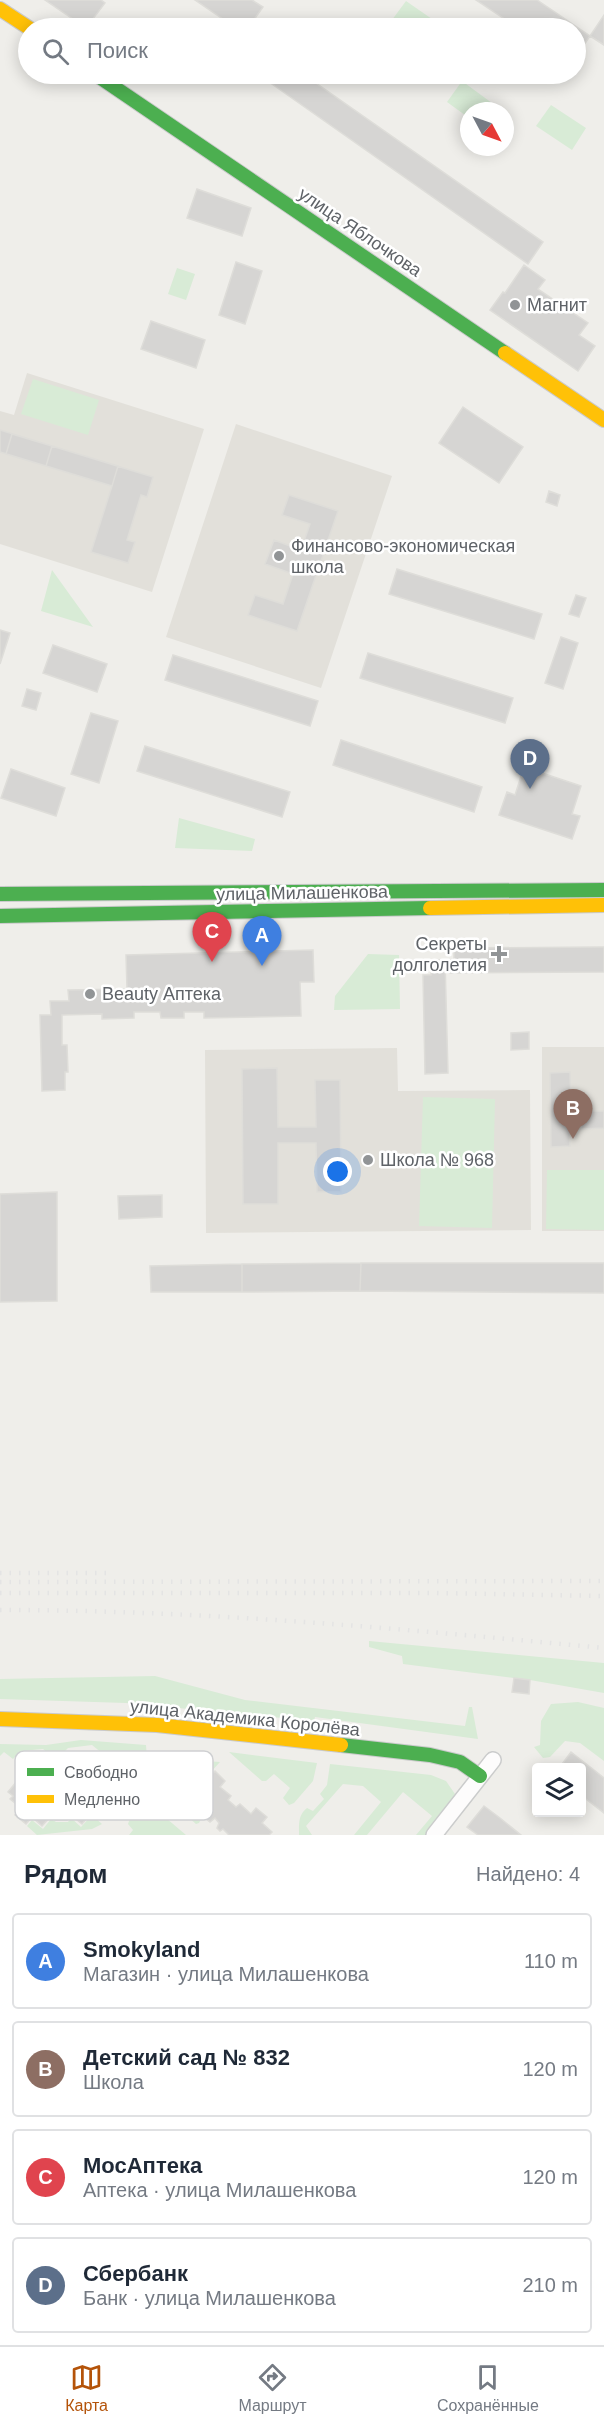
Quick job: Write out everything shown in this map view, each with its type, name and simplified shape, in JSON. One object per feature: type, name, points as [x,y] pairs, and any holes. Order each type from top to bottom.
[{"type":"main road","points":[[0,9],[18,21]]},
{"type":"main road","name":"улица Яблочкова","points":[[110,84],[604,420]]},
{"type":"main road","name":"улица Милашенкова","points":[[0,894],[604,890]]},
{"type":"main road","name":"улица Милашенкова","points":[[0,916],[604,905]]},
{"type":"main road","name":"улица Академика Королёва","points":[[0,1719],[157,1725],[338,1744],[430,1755],[460,1762],[480,1776]]},
{"type":"street","points":[[434,1835],[493,1760]]},
{"type":"shaded area","points":[[27,373],[204,429],[152,592],[0,544],[0,411],[14,415]]},
{"type":"shaded area","name":"Финансово-экономическая школа","points":[[236,424],[392,476],[321,688],[166,637]]},
{"type":"shaded area","points":[[542,1047],[604,1047],[604,1231],[542,1231]]},
{"type":"shaded area","name":"Школа № 968","points":[[397,1048],[398,1091],[530,1090],[531,1230],[206,1233],[205,1050]]},
{"type":"green space","points":[[406,1],[431,18],[393,18]]},
{"type":"green space","points":[[460,84],[466,84],[491,102],[460,102],[460,111],[447,102]]},
{"type":"green space","points":[[551,105],[586,128],[572,150],[536,126]]},
{"type":"green space","points":[[177,268],[195,274],[186,300],[168,294]]},
{"type":"green space","points":[[33,379],[99,400],[88,435],[21,414]]},
{"type":"green space","points":[[52,570],[93,627],[41,611]]},
{"type":"green space","points":[[179,818],[255,839],[252,851],[175,848]]},
{"type":"green space","points":[[368,954],[399,955],[400,1009],[334,1010],[335,996]]},
{"type":"green space","points":[[423,1097],[495,1099],[492,1228],[419,1226]]},
{"type":"green space","points":[[547,1170],[604,1170],[604,1230],[546,1229]]},
{"type":"green space","points":[[369,1641],[604,1663],[604,1693],[530,1680],[403,1664],[402,1656],[369,1647]]},
{"type":"green space","points":[[155,1676],[245,1700],[465,1726],[469,1707],[472,1707],[478,1739],[315,1717],[314,1721],[126,1703],[0,1699],[0,1679]]},
{"type":"green space","points":[[578,1702],[604,1708],[604,1761],[580,1743],[565,1741],[550,1757],[543,1758],[534,1747],[540,1745],[541,1721],[551,1704]]},
{"type":"green space","points":[[81,1740],[146,1745],[146,1751],[99,1751],[92,1745],[68,1748],[65,1751],[43,1749],[15,1751],[13,1759],[4,1752],[0,1756],[0,1744],[46,1745]]},
{"type":"green space","points":[[229,1752],[317,1763],[313,1781],[294,1803],[289,1805],[283,1798],[290,1788],[274,1774],[266,1781],[262,1781]]},
{"type":"green space","points":[[213,1762],[220,1762],[213,1770]]},
{"type":"green space","points":[[330,1764],[431,1775],[446,1781],[455,1794],[426,1835],[416,1835],[432,1816],[403,1792],[367,1835],[354,1835],[381,1802],[363,1786],[343,1784],[306,1826],[312,1835],[299,1835],[302,1814],[307,1808],[313,1811],[324,1799],[320,1794],[327,1785]]},
{"type":"green space","points":[[32,1820],[43,1829],[50,1820],[68,1822],[73,1820],[81,1827],[87,1820],[98,1820],[102,1824],[92,1829],[37,1835],[27,1826]]},
{"type":"green space","points":[[129,1820],[168,1820],[186,1835],[129,1835],[133,1830],[128,1824]]},
{"type":"building","points":[[45,0],[101,0],[105,3],[94,18],[71,18]]},
{"type":"building","points":[[195,0],[252,0],[263,7],[255,18],[221,18]]},
{"type":"building","points":[[476,0],[537,0],[564,18],[503,18]]},
{"type":"building","points":[[604,15],[604,45],[590,36]]},
{"type":"building","points":[[272,84],[317,84],[543,242],[528,264]]},
{"type":"building","points":[[197,189],[251,208],[242,236],[187,218]]},
{"type":"building","points":[[236,262],[262,271],[245,324],[219,315]]},
{"type":"building","points":[[524,265],[545,280],[538,289],[588,323],[579,335],[595,346],[578,371],[490,310]]},
{"type":"building","points":[[151,321],[205,340],[196,368],[141,349]]},
{"type":"building","points":[[463,407],[523,447],[499,483],[439,443]]},
{"type":"building","points":[[0,430],[52,446],[46,466],[0,452]]},
{"type":"building","points":[[12,434],[118,466],[112,486],[6,454]]},
{"type":"building","points":[[52,446],[153,477],[147,497],[141,495],[127,540],[135,542],[128,563],[91,552],[112,486],[46,466]]},
{"type":"building","points":[[549,491],[560,495],[557,506],[546,502]]},
{"type":"building","points":[[289,495],[338,511],[297,631],[248,615],[255,595],[283,604],[293,574],[265,564],[274,540],[301,550],[310,524],[282,515]]},
{"type":"building","points":[[397,569],[542,614],[534,639],[389,594]]},
{"type":"building","points":[[576,595],[586,598],[579,617],[569,614]]},
{"type":"building","points":[[0,630],[10,633],[0,664]]},
{"type":"building","points":[[561,637],[578,643],[563,689],[545,683]]},
{"type":"building","points":[[53,645],[107,664],[97,692],[43,673]]},
{"type":"building","points":[[368,653],[513,698],[505,723],[360,678]]},
{"type":"building","points":[[173,655],[318,701],[310,726],[165,680]]},
{"type":"building","points":[[27,689],[41,693],[36,710],[22,706]]},
{"type":"building","points":[[91,713],[118,721],[99,783],[71,774]]},
{"type":"building","points":[[341,740],[482,787],[474,812],[333,765]]},
{"type":"building","points":[[145,746],[290,792],[282,817],[137,771]]},
{"type":"building","points":[[524,767],[581,786],[572,814],[580,816],[572,839],[499,815],[507,792],[515,795]]},
{"type":"building","points":[[11,769],[65,788],[56,816],[1,798]]},
{"type":"building","points":[[604,947],[604,972],[445,973],[445,960],[454,960],[454,948]]},
{"type":"building","points":[[313,950],[314,982],[300,982],[301,1016],[204,1018],[204,1012],[184,1012],[184,1018],[161,1018],[160,1012],[134,1012],[134,1018],[102,1019],[102,1014],[62,1015],[62,1045],[67,1045],[68,1072],[65,1072],[65,1090],[42,1091],[40,1015],[51,1015],[50,1001],[69,1001],[68,990],[127,989],[126,955]]},
{"type":"building","points":[[432,960],[445,960],[448,1073],[425,1074],[423,975],[431,975]]},
{"type":"building","points":[[529,1032],[529,1049],[511,1050],[511,1033]]},
{"type":"building","points":[[277,1068],[278,1127],[316,1127],[315,1080],[340,1080],[341,1192],[317,1192],[316,1143],[278,1143],[278,1204],[243,1204],[242,1069]]},
{"type":"building","points":[[570,1072],[571,1111],[604,1111],[604,1128],[581,1129],[581,1119],[570,1119],[570,1146],[551,1147],[550,1073]]},
{"type":"building","points":[[57,1192],[57,1301],[0,1302],[0,1194]]},
{"type":"building","points":[[162,1195],[162,1217],[119,1219],[118,1196]]},
{"type":"building","points":[[361,1263],[604,1263],[604,1293],[360,1291]]},
{"type":"building","points":[[361,1263],[360,1291],[242,1292],[242,1264]]},
{"type":"building","points":[[242,1264],[242,1292],[151,1292],[150,1266]]},
{"type":"building","points":[[514,1678],[530,1680],[529,1694],[512,1692]]},
{"type":"building","points":[[571,1752],[585,1763],[563,1763]]},
{"type":"building","points":[[586,1764],[604,1778],[604,1813],[586,1799]]},
{"type":"building","points":[[215,1771],[225,1781],[220,1787],[231,1796],[228,1800],[236,1807],[240,1804],[251,1814],[256,1808],[267,1817],[262,1823],[272,1832],[269,1835],[229,1835],[223,1829],[220,1831],[217,1828],[219,1823],[215,1818],[213,1820],[213,1773]]},
{"type":"building","points":[[15,1784],[15,1803],[10,1799],[13,1796],[8,1792]]},
{"type":"building","points":[[484,1806],[521,1835],[478,1835],[467,1827]]},
{"type":"building","points":[[35,1820],[47,1820],[42,1826]]},
{"type":"railway","points":[[0,1573],[109,1573]]},
{"type":"railway","points":[[0,1582],[604,1581]]},
{"type":"railway","points":[[0,1593],[436,1593],[604,1596]]},
{"type":"railway","points":[[0,1610],[227,1617],[604,1648]]},
{"type":"traffic: fast","points":[[110,84],[505,353]]},
{"type":"traffic: fast","points":[[0,894],[604,890]]},
{"type":"traffic: fast","points":[[0,916],[430,908]]},
{"type":"traffic: fast","points":[[341,1745],[430,1755],[460,1762],[480,1776]]},
{"type":"traffic: slow","points":[[0,9],[18,21]]},
{"type":"traffic: slow","points":[[505,353],[604,420]]},
{"type":"traffic: slow","points":[[430,908],[604,905]]},
{"type":"traffic: slow","points":[[0,1719],[157,1725],[341,1745]]},
{"type":"place","name":"Магнит","points":[[515,305]]},
{"type":"place","name":"Финансово-экономическая школа","points":[[279,556]]},
{"type":"place","name":"Сбербанк","points":[[530,789]]},
{"type":"place","name":"Секреты долголетия","points":[[499,954]]},
{"type":"place","name":"МосАптека","points":[[212,962]]},
{"type":"place","name":"Smokyland","points":[[262,966]]},
{"type":"place","name":"Beauty Аптека","points":[[90,994]]},
{"type":"place","name":"Детский сад № 832","points":[[573,1139]]},
{"type":"place","name":"Школа № 968","points":[[368,1160]]}]
